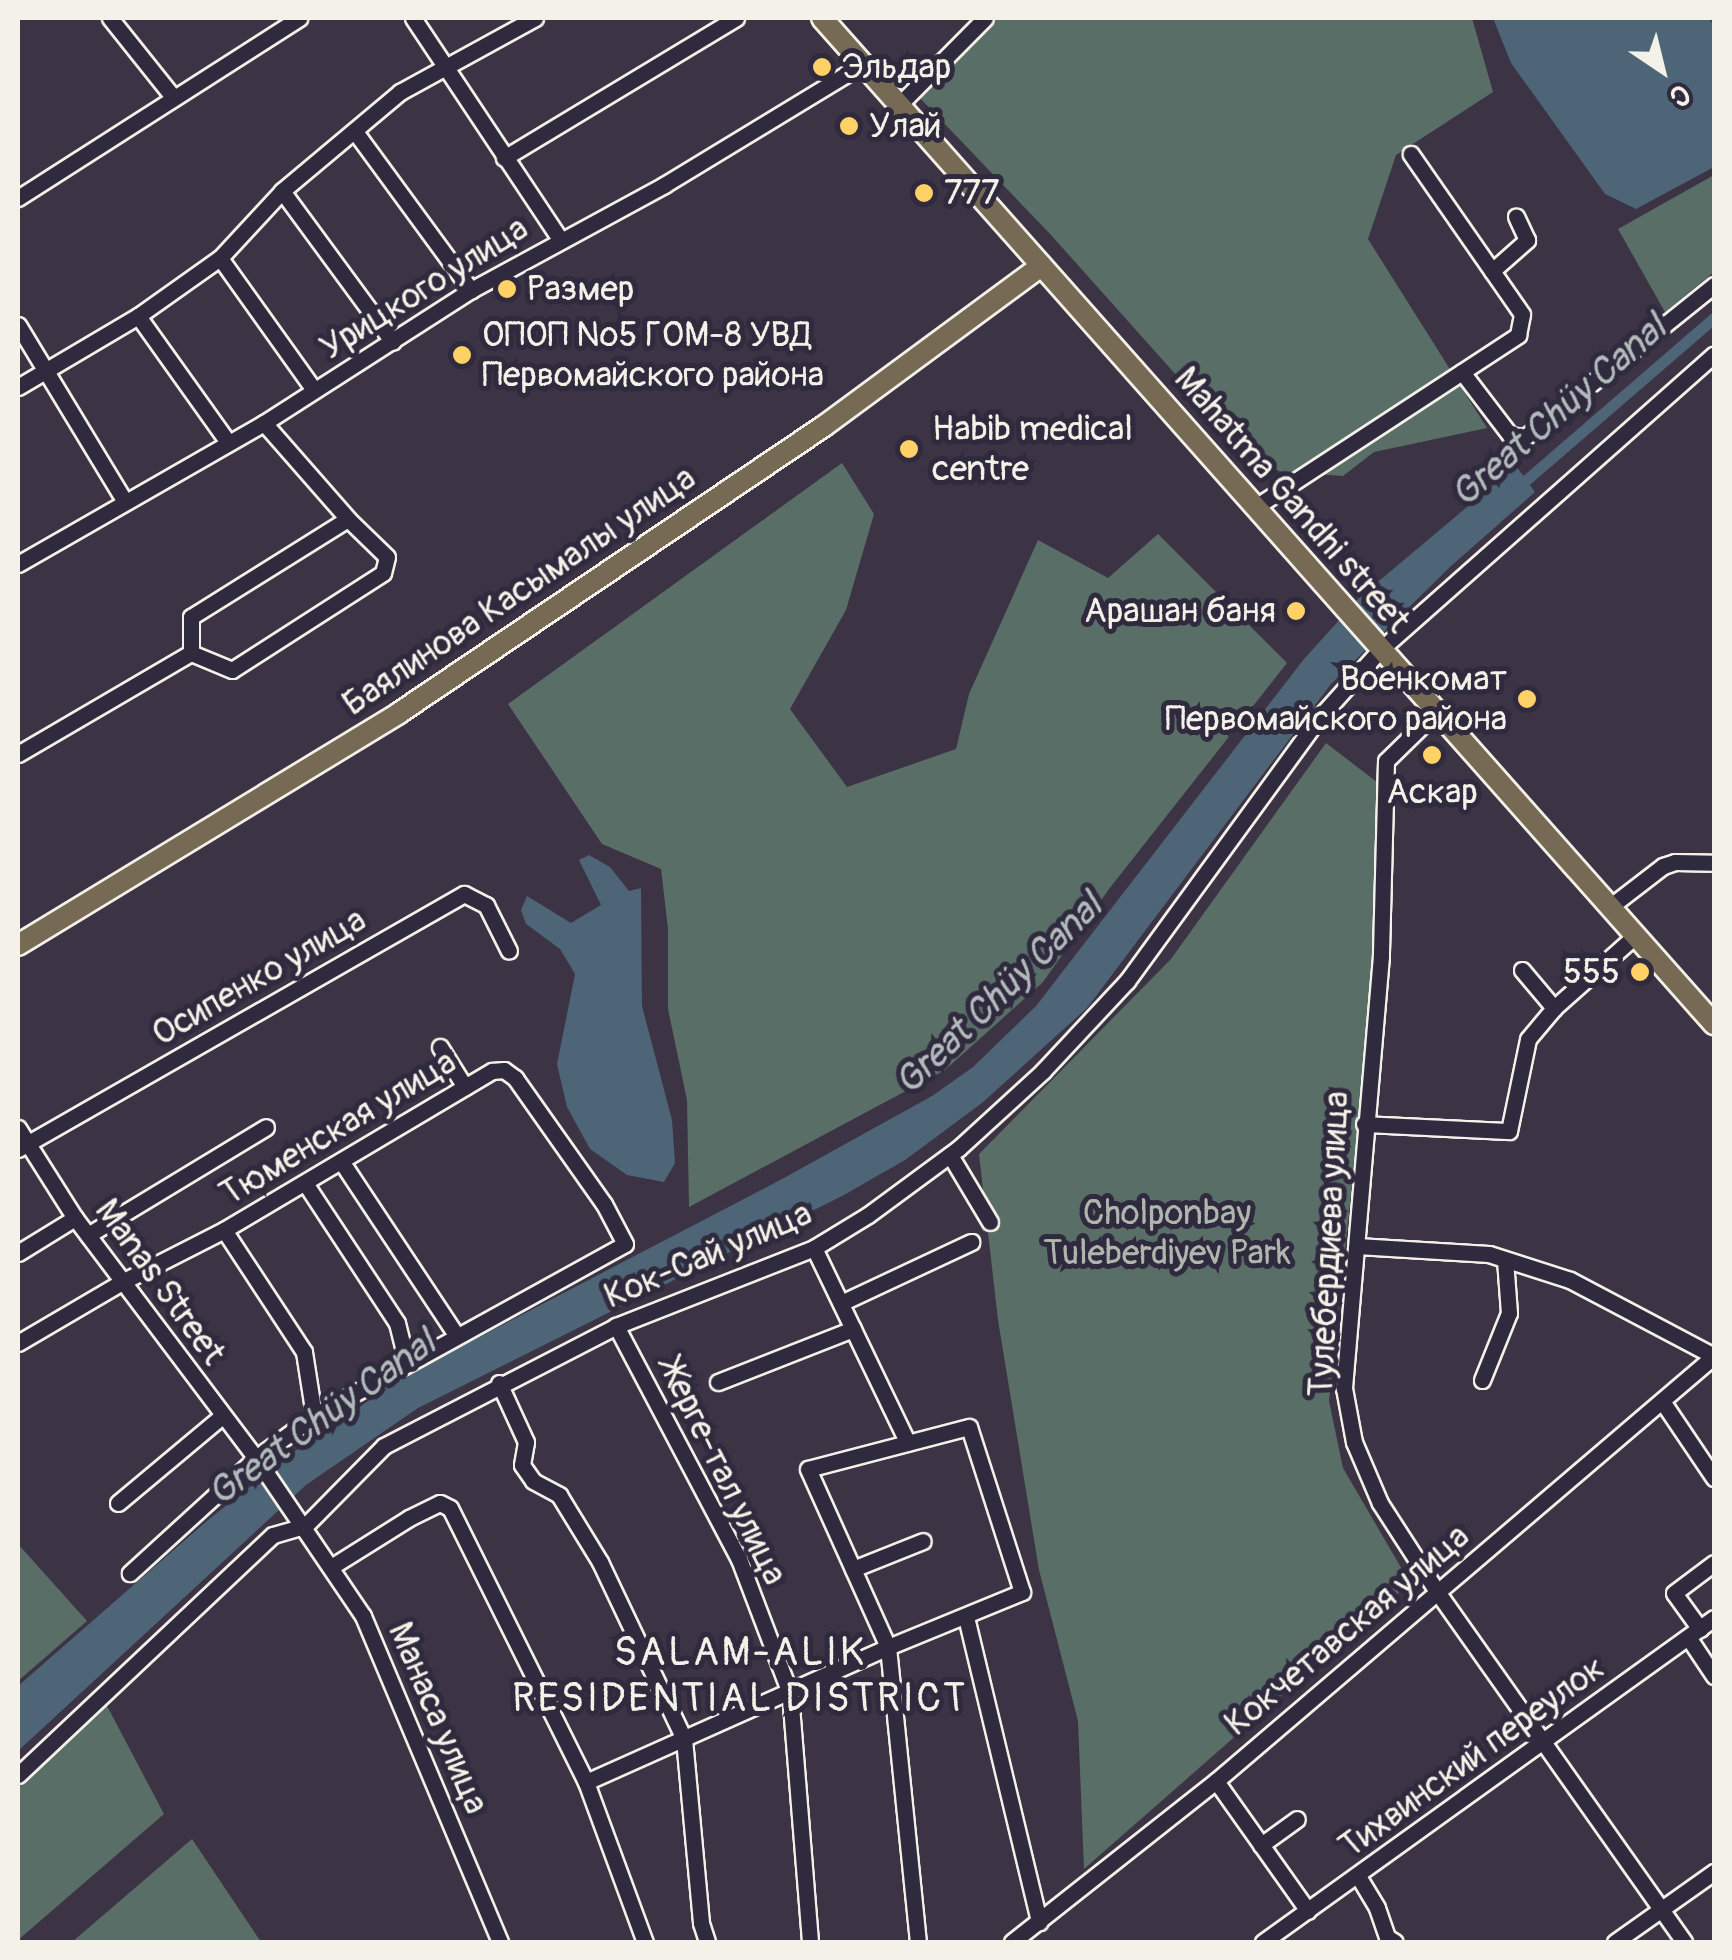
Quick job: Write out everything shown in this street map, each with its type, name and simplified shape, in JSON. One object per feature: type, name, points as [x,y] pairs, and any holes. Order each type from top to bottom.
[{"type":"main road","name":"Mahatma Gandhi street","points":[[822,18],[1334,601],[1437,710],[1714,1024]]},
{"type":"main road","name":"Баялинова Касымалы улица","points":[[18,945],[399,714],[824,426],[1041,266]]},
{"type":"street","points":[[110,18],[173,97]]},
{"type":"street","points":[[18,198],[299,18]]},
{"type":"street","points":[[413,18],[560,240]]},
{"type":"street","points":[[18,387],[138,316],[220,258],[282,191],[356,133],[400,92],[535,18]]},
{"type":"street","points":[[504,158],[736,18]]},
{"type":"street","points":[[900,105],[977,20]]},
{"type":"street","name":"Урицкого улица","points":[[18,564],[264,423],[471,290],[664,185],[863,64]]},
{"type":"street","points":[[356,133],[471,290]]},
{"type":"street","points":[[1254,508],[1518,335],[1522,314],[1411,154]]},
{"type":"street","points":[[282,191],[392,342]]},
{"type":"street","points":[[1492,271],[1527,240],[1516,216]]},
{"type":"street","points":[[220,258],[314,390]]},
{"type":"street","points":[[1462,372],[1510,434],[1525,437],[1714,285]]},
{"type":"street","points":[[138,316],[227,441]]},
{"type":"street","points":[[18,325],[124,500]]},
{"type":"street","name":"Кок-Сай улица","points":[[18,1775],[273,1535],[305,1526],[384,1446],[498,1383],[616,1326],[814,1248],[950,1155],[1044,1070],[1127,981],[1318,719],[1380,650],[1714,354]]},
{"type":"street","points":[[191,653],[232,670],[383,573],[387,556],[348,519],[264,423]]},
{"type":"street","points":[[191,653],[191,617],[348,519]]},
{"type":"street","points":[[18,754],[191,653]]},
{"type":"street","name":"Тулебердиева улица","points":[[1437,710],[1386,761],[1381,956],[1344,1388],[1354,1442],[1380,1503],[1438,1592],[1684,1942]]},
{"type":"street","points":[[1611,906],[1663,866],[1676,862],[1714,863]]},
{"type":"street","name":"Осипенко улица","points":[[23,1146],[464,894],[486,905],[509,950]]},
{"type":"street","points":[[1364,1124],[1509,1131],[1528,1039],[1554,1008],[1636,935]]},
{"type":"street","points":[[1522,970],[1554,1008]]},
{"type":"street","points":[[440,1047],[465,1087]]},
{"type":"street","name":"Тюменская улица","points":[[18,1343],[122,1282],[224,1230],[492,1071],[504,1070],[514,1078],[604,1204],[625,1244],[458,1336]]},
{"type":"street","points":[[88,1236],[266,1126]]},
{"type":"street","name":"Manas Street","points":[[18,1128],[23,1146],[294,1512]]},
{"type":"street","points":[[950,1155],[990,1222]]},
{"type":"street","points":[[130,1572],[314,1416],[458,1336],[341,1161]]},
{"type":"street","points":[[305,1183],[397,1323],[407,1363]]},
{"type":"street","points":[[18,1252],[75,1218]]},
{"type":"street","points":[[224,1230],[304,1352],[314,1416]]},
{"type":"street","points":[[841,1304],[971,1242]]},
{"type":"street","points":[[1357,1246],[1505,1260],[1570,1280],[1714,1356]]},
{"type":"street","points":[[814,1248],[908,1443]]},
{"type":"street","points":[[1482,1380],[1509,1313],[1505,1260]]},
{"type":"street","name":"Жерге-тал улица","points":[[616,1326],[739,1560],[790,1694],[810,1942]]},
{"type":"street","points":[[718,1382],[853,1329]]},
{"type":"street","name":"Кокчетавская улица","points":[[1012,1942],[1216,1781],[1714,1356]]},
{"type":"street","points":[[498,1383],[526,1442],[522,1464],[533,1481],[559,1496],[600,1562],[684,1740],[701,1924],[707,1942]]},
{"type":"street","points":[[1662,1401],[1714,1478]]},
{"type":"street","points":[[118,1503],[222,1416]]},
{"type":"street","points":[[586,1782],[888,1647],[1022,1592],[970,1427],[808,1469],[888,1647],[918,1942]]},
{"type":"street","points":[[332,1567],[409,1518],[440,1503],[450,1508],[586,1782],[645,1942]]},
{"type":"street","name":"Манаса улица","points":[[294,1512],[363,1616],[500,1942]]},
{"type":"street","points":[[853,1569],[923,1540]]},
{"type":"street","points":[[1714,1563],[1674,1592],[1714,1676]]},
{"type":"street","points":[[966,1617],[1039,1922]]},
{"type":"street","name":"Тихвинский переулок","points":[[1263,1942],[1714,1618]]},
{"type":"street","points":[[1216,1781],[1308,1912]]},
{"type":"street","points":[[1261,1845],[1297,1819]]},
{"type":"street","points":[[1615,1942],[1714,1872]]},
{"type":"street","points":[[1358,1876],[1377,1908],[1386,1937],[1396,1942]]},
{"type":"green space","points":[[991,18],[1472,18],[1493,92],[1396,155],[1368,239],[1487,428],[1374,452],[1343,476],[1261,470],[1051,235],[918,96]]},
{"type":"green space","points":[[1714,175],[1714,272],[1665,312],[1618,229]]},
{"type":"green space","points":[[842,463],[874,514],[846,610],[790,709],[847,787],[956,749],[969,694],[1038,540],[1108,578],[1158,534],[1287,663],[1109,889],[1043,982],[945,1070],[689,1207],[687,1100],[668,1009],[668,929],[661,869],[602,844],[508,704]]},
{"type":"green space","name":"Cholponbay Tuleberdiyev Park","points":[[1326,743],[1382,786],[1378,939],[1329,1401],[1343,1468],[1410,1583],[1084,1869],[1078,1721],[1039,1570],[998,1320],[979,1154],[1171,959]]},
{"type":"green space","points":[[18,1544],[87,1621],[18,1681]]},
{"type":"green space","points":[[106,1704],[164,1814],[18,1940],[18,1784]]},
{"type":"green space","points":[[192,1839],[261,1942],[72,1942]]},
{"type":"water","points":[[1493,18],[1709,18],[1714,26],[1714,167],[1636,209],[1605,194],[1511,63]]},
{"type":"water","points":[[1516,466],[1535,492],[1450,567],[1331,684],[1087,1008],[982,1103],[905,1160],[844,1195],[418,1408],[306,1485],[18,1751],[18,1686],[208,1520],[310,1439],[416,1370],[782,1179],[932,1096],[973,1067],[1036,1006],[1304,659],[1361,596]]},
{"type":"water","points":[[589,855],[610,867],[629,891],[641,888],[642,1006],[672,1120],[675,1163],[664,1182],[627,1175],[590,1149],[567,1107],[557,1064],[575,974],[560,949],[526,924],[521,910],[527,896],[571,923],[601,905],[579,860]]},
{"type":"waterway","name":"Great Chüy Canal","points":[[1518,487],[1714,318]]},
{"type":"place","name":"Эльдар","points":[[822,67]]},
{"type":"place","name":"Улай","points":[[849,126]]},
{"type":"place","name":"777","points":[[924,193]]},
{"type":"place","name":"Размер","points":[[507,289]]},
{"type":"place","name":"ОПОП №5 ГОМ-8 УВД Первомайского района","points":[[462,355]]},
{"type":"place","name":"Habib medical centre","points":[[909,449]]},
{"type":"place","name":"Арашан баня","points":[[1296,611]]},
{"type":"place","name":"Военкомат Первомайского района","points":[[1527,699]]},
{"type":"place","name":"Аскар","points":[[1432,755]]},
{"type":"place","name":"555","points":[[1640,972]]},
{"type":"district","name":"SALAM-ALIK RESIDENTIAL DISTRICT","points":[[740,1676]]}]
